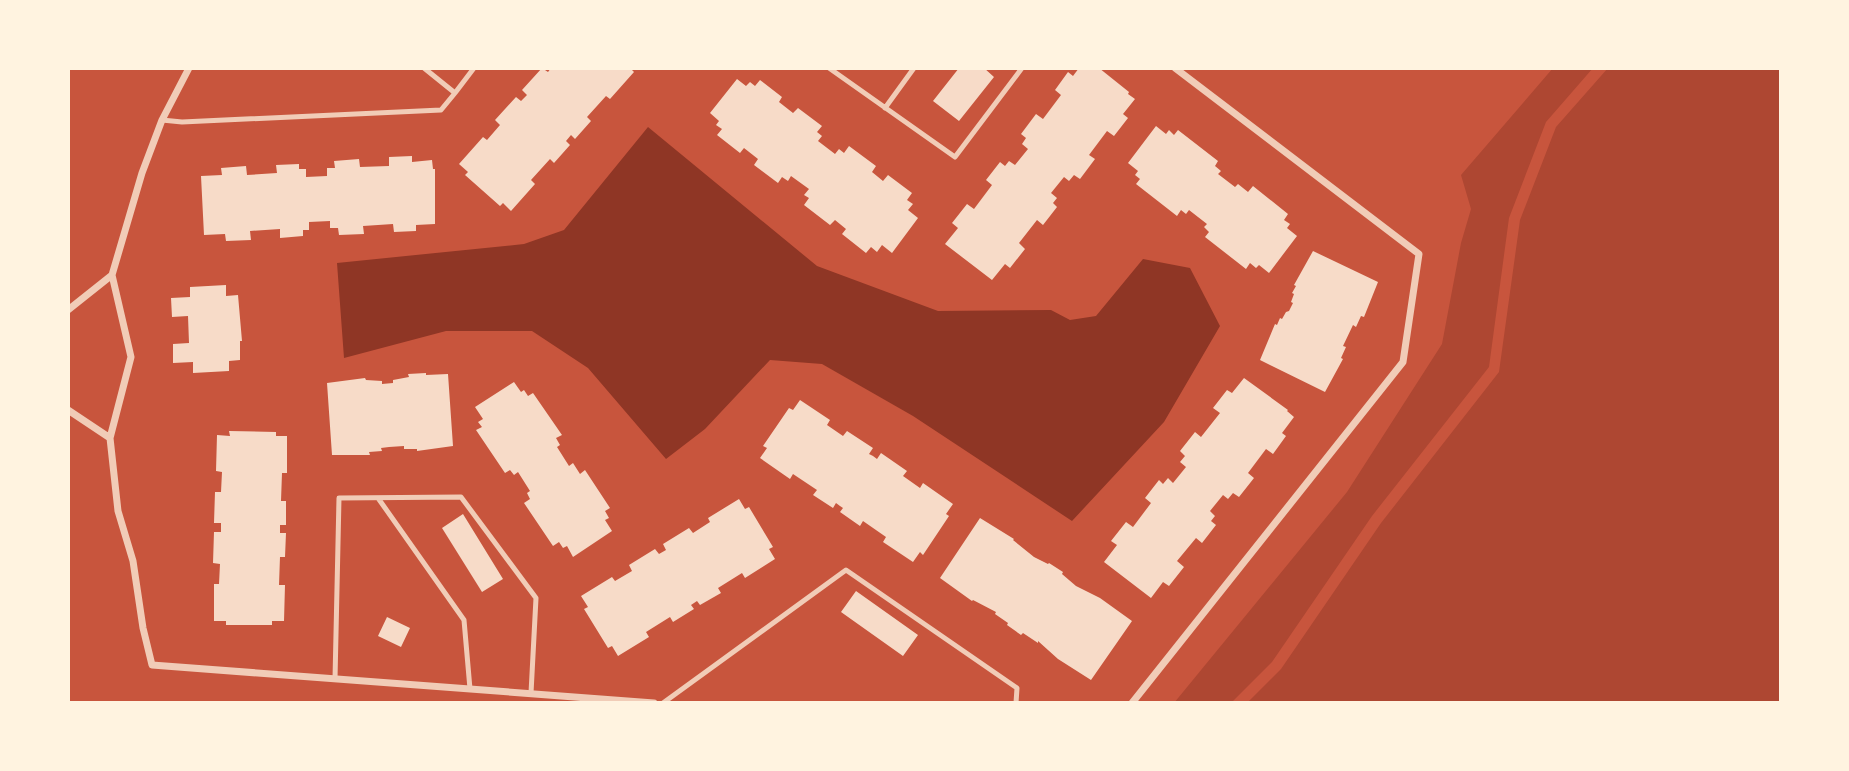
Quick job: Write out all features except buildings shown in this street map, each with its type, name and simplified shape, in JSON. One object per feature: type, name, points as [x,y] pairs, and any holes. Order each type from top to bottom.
[{"type":"street","points":[[189,68],[162,120],[142,173],[112,275],[131,357],[110,439],[118,511],[133,561],[143,628],[152,665],[654,703]]},
{"type":"street","points":[[1132,703],[1403,362],[1419,254],[1175,68]]},
{"type":"street","points":[[68,310],[112,275]]},
{"type":"street","points":[[68,410],[110,439]]},
{"type":"lane","points":[[424,68],[455,93]]},
{"type":"lane","points":[[162,120],[182,122],[441,110],[474,68]]},
{"type":"lane","points":[[829,68],[955,157],[1022,68]]},
{"type":"lane","points":[[885,108],[914,68]]},
{"type":"lane","points":[[335,679],[340,498],[461,497],[536,598],[531,693]]},
{"type":"lane","points":[[378,498],[464,620],[470,689]]},
{"type":"lane","points":[[663,703],[846,570],[1017,688],[1016,703]]},
{"type":"shaded area","points":[[1553,68],[1593,68],[1546,122],[1509,218],[1489,367],[1372,516],[1272,662],[1231,703],[1174,703],[1347,492],[1442,344],[1461,243],[1471,209],[1461,175]]},
{"type":"shaded area","points":[[1608,68],[1781,68],[1781,703],[1247,703],[1281,669],[1381,523],[1499,372],[1520,220],[1556,127]]},
{"type":"shaded area","points":[[648,127],[817,266],[938,311],[1051,310],[1070,320],[1096,316],[1143,259],[1190,268],[1220,326],[1164,422],[1072,521],[913,416],[822,364],[770,360],[705,429],[666,459],[588,368],[532,331],[446,331],[344,358],[337,263],[524,244],[564,230]]}]
